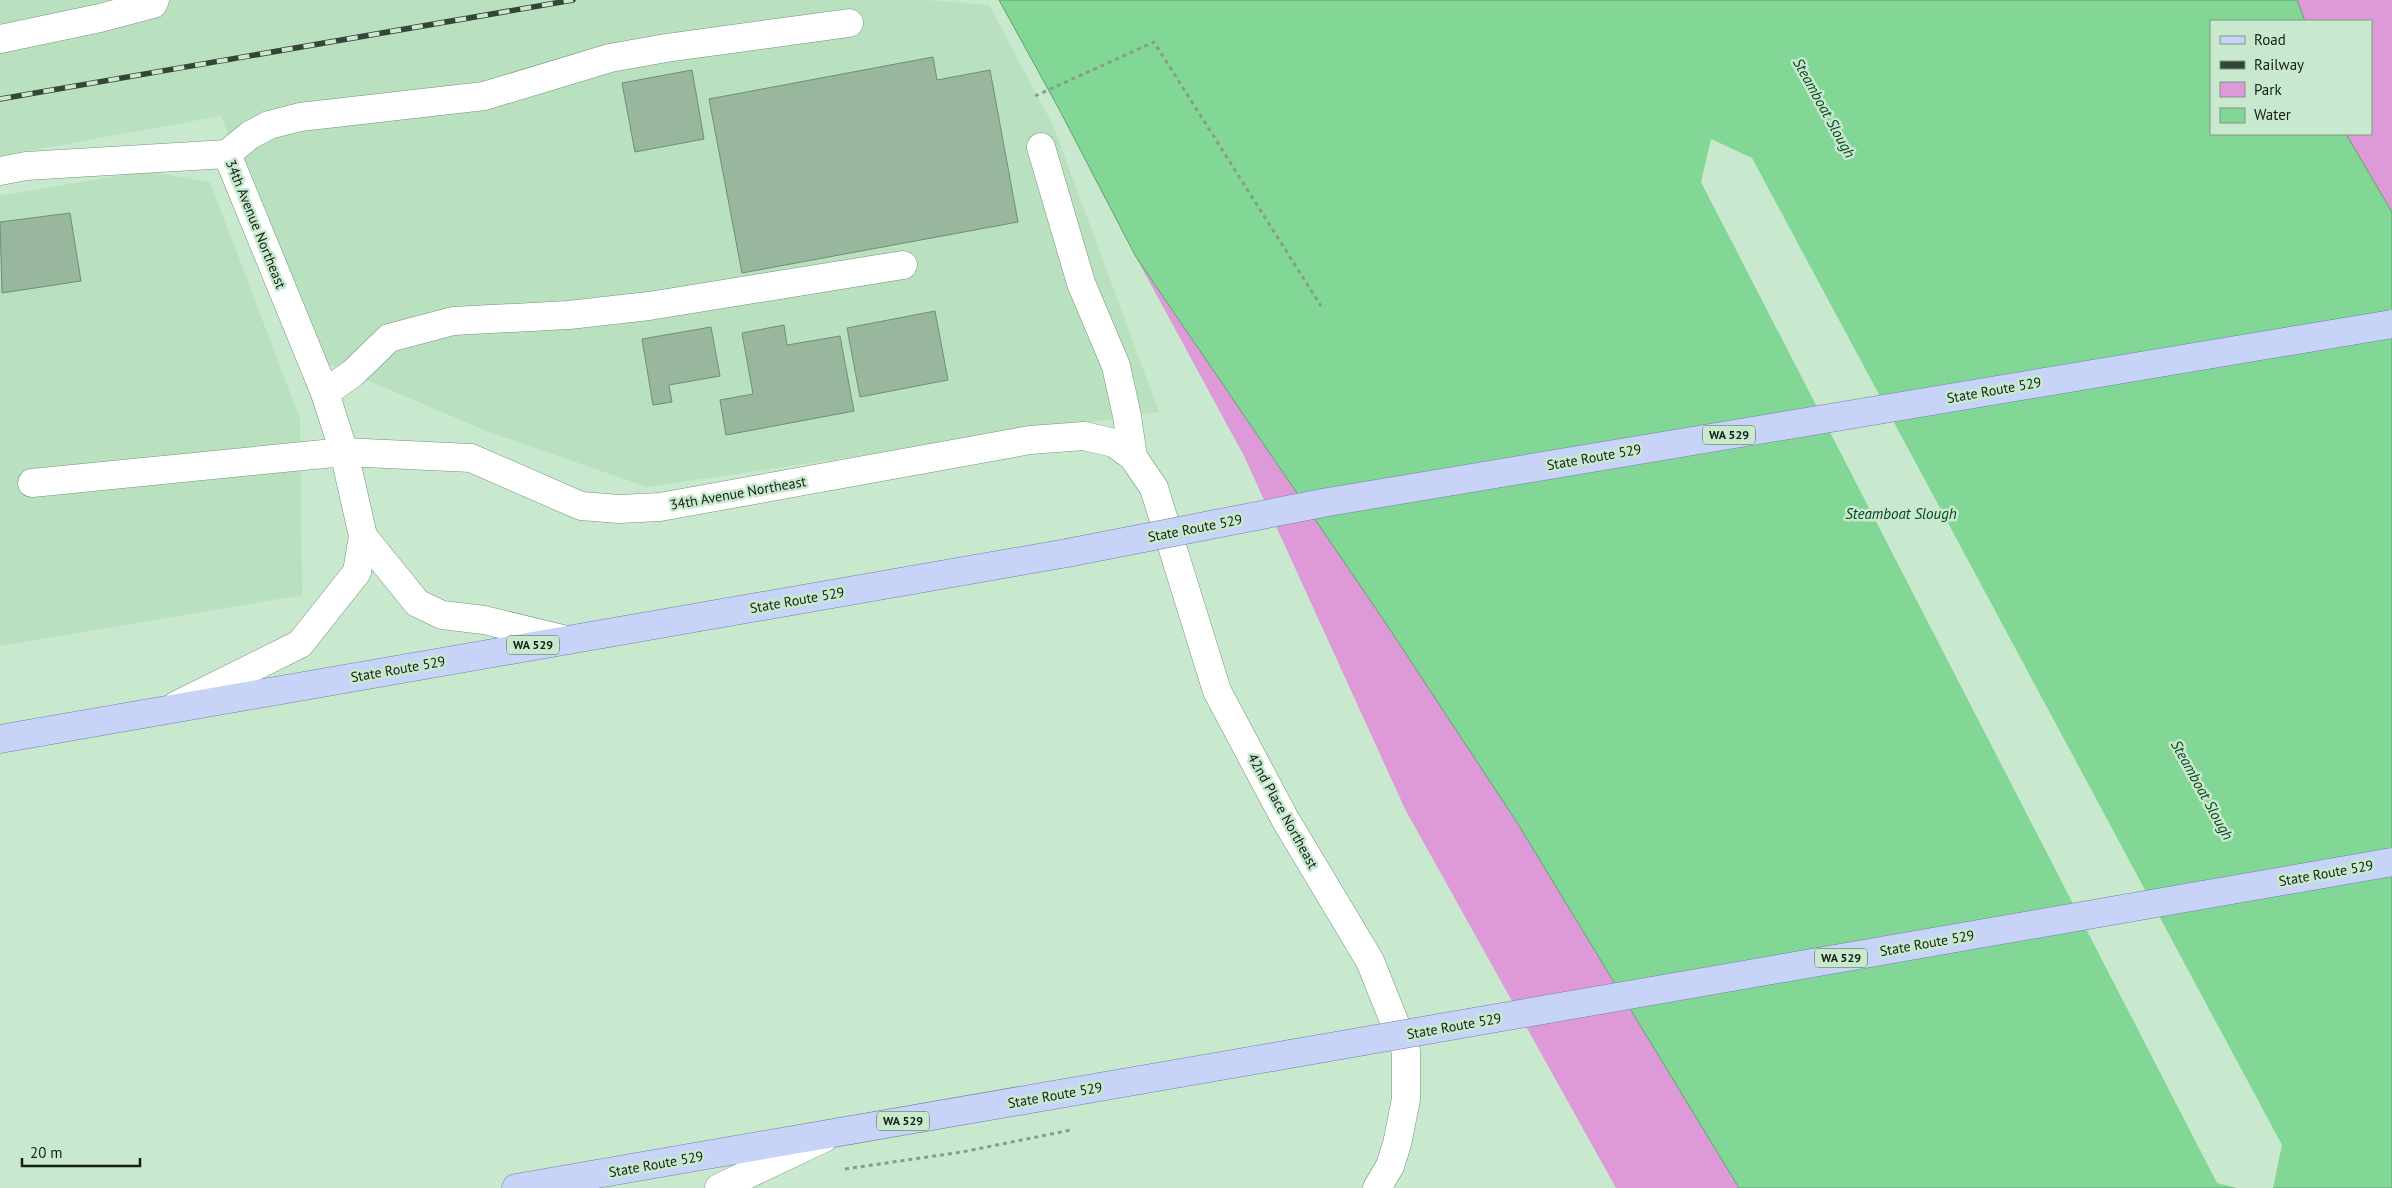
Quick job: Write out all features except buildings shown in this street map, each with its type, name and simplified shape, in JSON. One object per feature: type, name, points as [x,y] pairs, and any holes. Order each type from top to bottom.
[{"type":"main road","name":"State Route 529","points":[[0,739],[1067,553],[1328,502],[2392,324]]},
{"type":"main road","name":"State Route 529","points":[[516,1188],[2392,862]]},
{"type":"street","points":[[0,39],[100,18],[152,4],[155,0]]},
{"type":"street","points":[[227,154],[250,135],[269,125],[300,117],[484,96],[610,58],[666,48],[849,23]]},
{"type":"street","points":[[1041,147],[1081,283],[1116,366],[1127,416],[1133,457]]},
{"type":"street","name":"34th Avenue Northeast","points":[[0,171],[26,166],[227,154],[325,393],[344,452],[363,536],[357,572],[300,644],[172,708]]},
{"type":"street","points":[[325,393],[353,373],[389,338],[453,321],[569,316],[649,306],[903,266]]},
{"type":"street","name":"34th Avenue Northeast","points":[[344,452],[471,458],[581,506],[619,509],[669,505],[1030,440],[1084,436],[1114,443],[1133,457]]},
{"type":"street","points":[[32,483],[344,452]]},
{"type":"street","name":"42nd Place Northeast","points":[[1133,457],[1154,488],[1217,690],[1285,819],[1370,961],[1403,1042],[1406,1051],[1406,1098],[1383,1177]]},
{"type":"street","name":"34th Avenue Northeast","points":[[363,536],[417,603],[442,615],[484,620],[567,640]]},
{"type":"street","points":[[719,1188],[835,1133]]},
{"type":"path","points":[[1035,96],[1154,42],[1321,306]]},
{"type":"shaded area","points":[[0,0],[926,0],[989,5],[1053,125],[1159,412],[647,487],[489,432],[317,359],[221,116],[0,156]]},
{"type":"shaded area","points":[[146,171],[210,182],[300,419],[302,595],[0,646],[0,196]]},
{"type":"green space","points":[[2297,0],[2392,0],[2392,212],[2347,135],[2372,135],[2372,20],[2305,20]]},
{"type":"green space","points":[[1136,257],[1385,622],[1518,824],[1739,1188],[1616,1188],[1405,809],[1244,456]]},
{"type":"water","name":"Steamboat Slough","points":[[999,0],[2297,0],[2305,20],[2210,20],[2210,135],[2347,135],[2392,212],[2392,1188],[1739,1188],[1518,824],[1385,622],[1136,257],[1059,109]]},
{"type":"pier","points":[[1711,139],[1752,158],[2282,1145],[2273,1188],[2237,1188],[2217,1183],[1701,182]]},
{"type":"railway","points":[[0,99],[573,0]]}]
